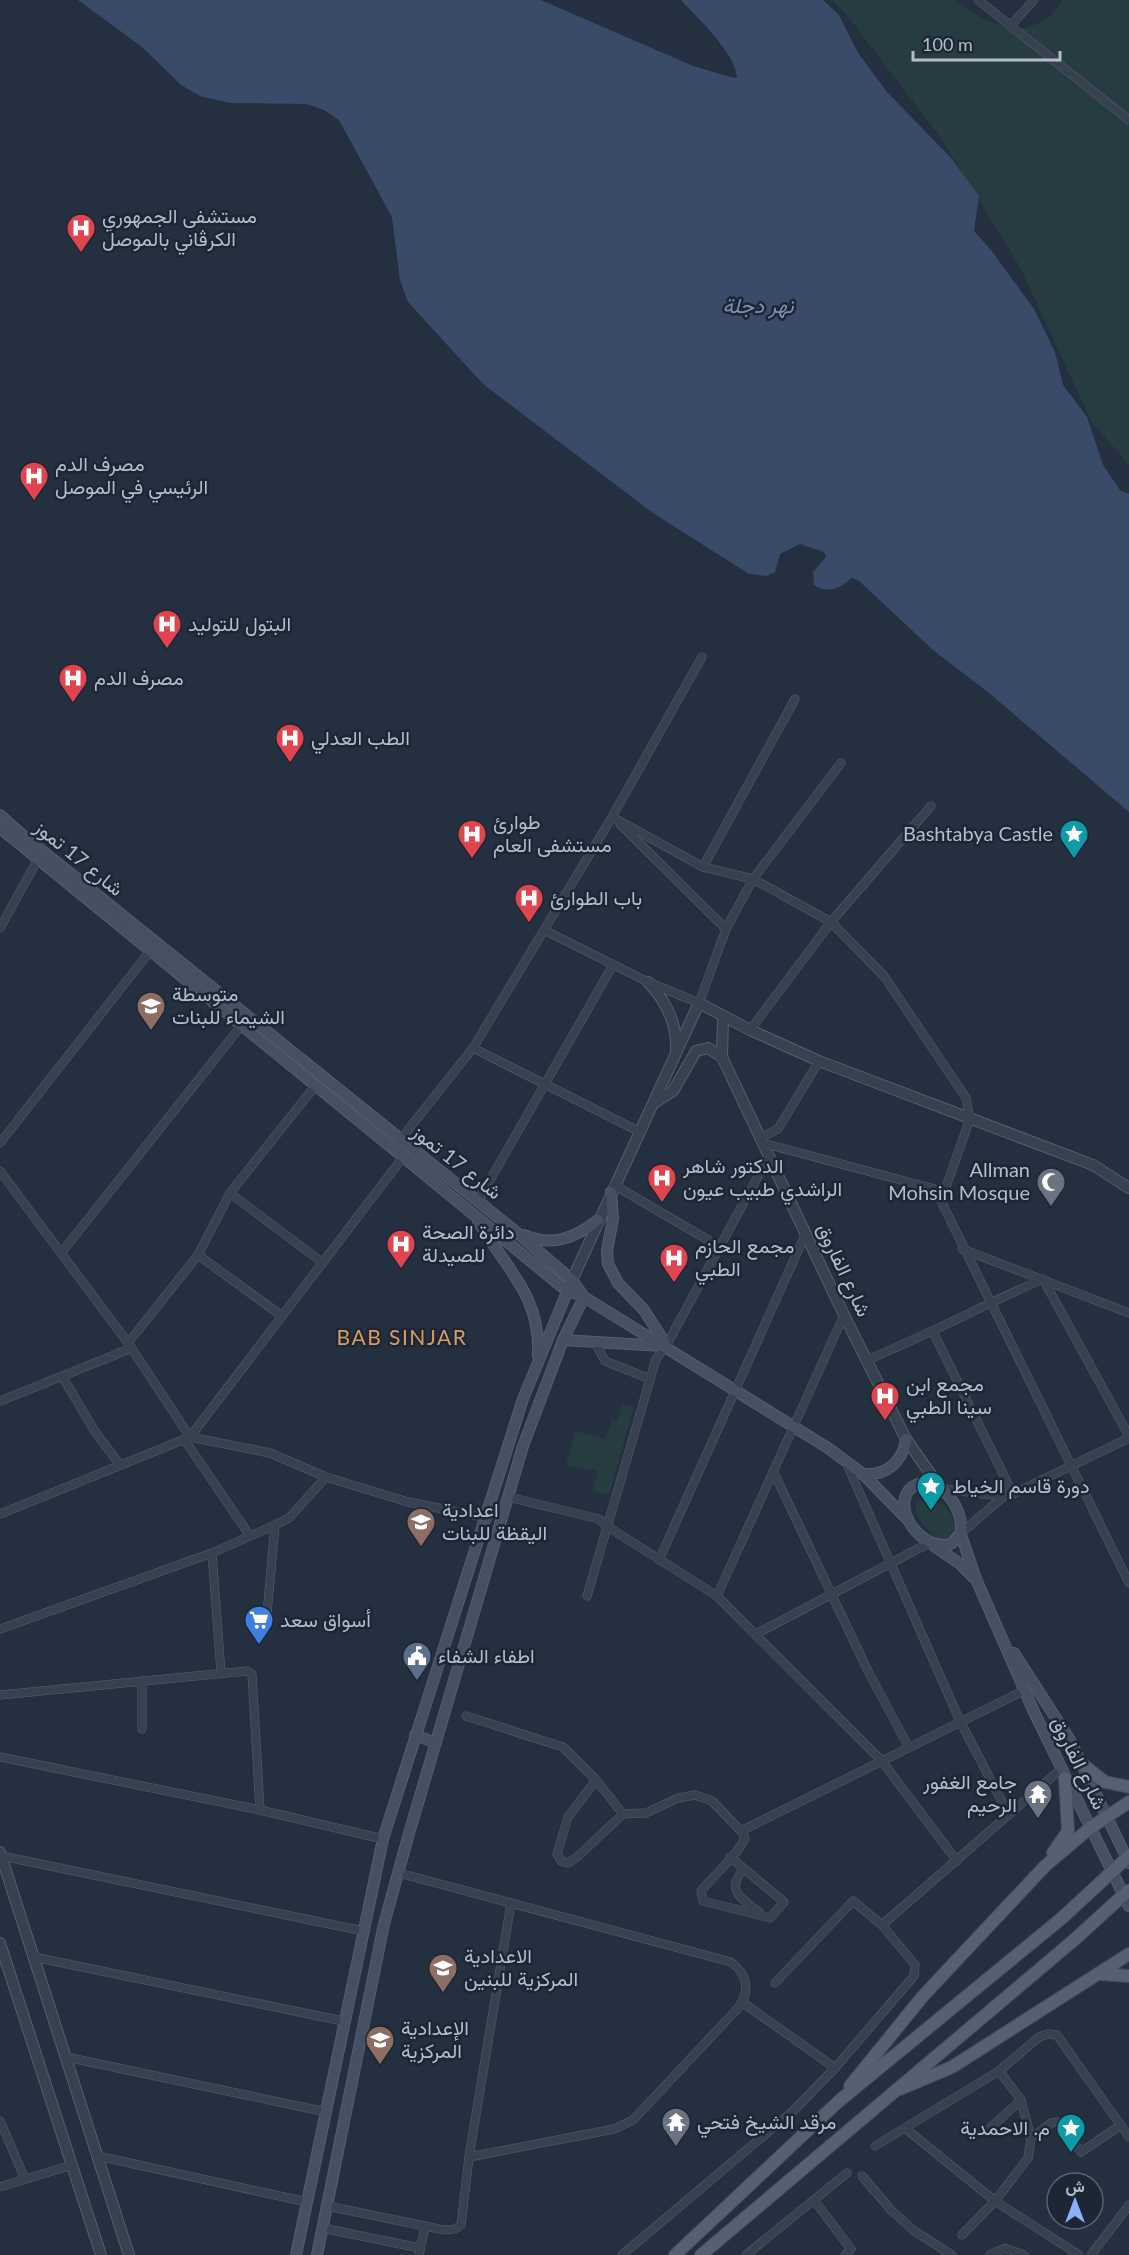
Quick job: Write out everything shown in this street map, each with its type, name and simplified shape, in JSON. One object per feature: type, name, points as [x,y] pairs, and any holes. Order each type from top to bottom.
[{"type":"main road","name":"شارع 17 تموز","points":[[0,815],[515,1231],[569,1285]]},
{"type":"main road","name":"شارع 17 تموز","points":[[0,828],[473,1213],[585,1297],[736,1389]]},
{"type":"main road","points":[[612,1189],[613,1219],[607,1250],[608,1264],[618,1283],[644,1310],[666,1346]]},
{"type":"main road","points":[[473,1213],[528,1296],[539,1339],[538,1368]]},
{"type":"main road","points":[[515,1231],[534,1239],[553,1242],[580,1233],[598,1220]]},
{"type":"main road","points":[[296,2255],[343,2021],[383,1839],[415,1735],[488,1518],[523,1399],[538,1368],[569,1285]]},
{"type":"main road","points":[[317,2255],[384,1924],[523,1446],[563,1340],[585,1297]]},
{"type":"main road","points":[[563,1340],[666,1346]]},
{"type":"main road","name":"شارع الفاروق","points":[[736,1389],[793,1424],[863,1474],[908,1520],[915,1532],[959,1563],[976,1579]]},
{"type":"main road","points":[[863,1474],[884,1472],[895,1464],[903,1452],[906,1438]]},
{"type":"main road","points":[[908,1520],[904,1501],[908,1489],[921,1483],[941,1487]]},
{"type":"main road","name":"شارع الفاروق","points":[[941,1487],[959,1514],[961,1534],[976,1579],[1025,1690],[1063,1774],[1129,1906]]},
{"type":"main road","points":[[930,1543],[951,1544],[961,1534]]},
{"type":"main road","name":"شارع الفاروق","points":[[1001,1634],[1036,1684],[1082,1764],[1129,1863]]},
{"type":"main road","points":[[415,1735],[436,1743]]},
{"type":"main road","points":[[1082,1764],[1105,1782],[1129,1787]]},
{"type":"main road","points":[[1044,1866],[1068,1831],[1063,1774]]},
{"type":"main road","points":[[839,2101],[923,1996],[1044,1866],[1090,1828],[1129,1802]]},
{"type":"main road","points":[[675,2255],[839,2101],[1062,1918],[1129,1856]]},
{"type":"main road","points":[[701,2255],[1074,1940],[1129,1890]]},
{"type":"main road","points":[[893,2091],[952,2067],[1129,1954]]},
{"type":"main road","points":[[1100,1974],[1129,1976]]},
{"type":"street","points":[[978,0],[1129,120]]},
{"type":"street","points":[[1011,25],[1034,0]]},
{"type":"street","points":[[400,1140],[472,1047],[612,817],[702,657]]},
{"type":"street","points":[[703,867],[795,699]]},
{"type":"street","points":[[569,1285],[699,1003],[726,929],[753,879],[841,763]]},
{"type":"street","points":[[750,1030],[831,922],[931,806]]},
{"type":"street","points":[[612,817],[703,867],[753,879],[831,922],[884,976],[966,1098],[970,1119],[942,1191],[941,1201],[962,1249],[1129,1583]]},
{"type":"street","points":[[612,817],[726,929]]},
{"type":"street","points":[[0,928],[38,859]]},
{"type":"street","points":[[544,930],[648,982],[699,1003],[723,1017],[819,1061],[1093,1165],[1129,1188]]},
{"type":"street","points":[[0,1143],[150,951]]},
{"type":"street","points":[[478,1201],[543,1083],[613,964]]},
{"type":"street","points":[[648,982],[661,998],[670,1015],[675,1034],[675,1054]]},
{"type":"street","points":[[722,1057],[723,1017]]},
{"type":"street","points":[[62,1252],[241,1026]]},
{"type":"street","points":[[472,1047],[640,1132]]},
{"type":"street","points":[[654,1102],[673,1091],[696,1051],[708,1048],[722,1057]]},
{"type":"street","name":"شارع الفاروق","points":[[722,1057],[844,1316],[906,1438],[941,1487]]},
{"type":"street","points":[[761,1140],[778,1129],[819,1061]]},
{"type":"street","points":[[0,1401],[130,1346],[198,1255],[230,1194],[315,1086]]},
{"type":"street","points":[[761,1140],[942,1191]]},
{"type":"street","points":[[587,1596],[656,1359],[666,1346],[769,1156]]},
{"type":"street","points":[[0,1514],[187,1438],[404,1157]]},
{"type":"street","points":[[0,1172],[130,1346],[250,1536]]},
{"type":"street","points":[[612,1189],[720,1247]]},
{"type":"street","points":[[230,1194],[323,1263]]},
{"type":"street","points":[[659,1560],[806,1233]]},
{"type":"street","points":[[962,1249],[1129,1313]]},
{"type":"street","points":[[198,1255],[282,1316]]},
{"type":"street","points":[[867,1360],[933,1332],[989,1303],[1043,1279]]},
{"type":"street","points":[[941,1487],[1004,1496],[1013,1494],[1129,1437],[1043,1279]]},
{"type":"street","points":[[717,1596],[774,1473],[793,1424],[844,1316]]},
{"type":"street","points":[[933,1332],[1013,1494]]},
{"type":"street","points":[[595,1342],[605,1361],[650,1379]]},
{"type":"street","points":[[62,1376],[94,1430],[120,1465]]},
{"type":"street","points":[[187,1438],[270,1454],[326,1477],[408,1502],[488,1518]]},
{"type":"street","points":[[846,1461],[960,1721],[1009,1815]]},
{"type":"street","points":[[774,1473],[833,1593],[868,1671],[908,1746]]},
{"type":"street","points":[[0,1629],[212,1552],[275,1525],[289,1518],[326,1477]]},
{"type":"street","points":[[961,1534],[1004,1496]]},
{"type":"street","points":[[510,1497],[599,1519],[717,1596],[882,1760],[957,1861]]},
{"type":"street","points":[[266,1625],[275,1525]]},
{"type":"street","points":[[756,1634],[930,1543]]},
{"type":"street","points":[[212,1552],[221,1672]]},
{"type":"street","points":[[0,1695],[242,1670],[252,1674],[260,1810]]},
{"type":"street","points":[[142,1682],[142,1729]]},
{"type":"street","points":[[741,1831],[908,1746],[1025,1690]]},
{"type":"street","points":[[466,1716],[563,1747],[596,1780],[623,1814]]},
{"type":"street","points":[[0,1757],[260,1810],[383,1839]]},
{"type":"street","points":[[882,1925],[1009,1815],[1063,1774]]},
{"type":"street","points":[[596,1780],[568,1817],[557,1854],[561,1861],[568,1863],[576,1858],[623,1814],[646,1813],[678,1798],[695,1795],[712,1801],[745,1838],[741,1847],[729,1857],[701,1891],[703,1901],[770,1918],[784,1902],[729,1857]]},
{"type":"street","points":[[129,2255],[1,1855],[363,1931]]},
{"type":"street","points":[[744,1869],[734,1886],[739,1896],[763,1916]]},
{"type":"street","points":[[399,1873],[731,1962],[744,1975],[746,1994],[742,2002],[633,2120],[614,2128],[469,2157]]},
{"type":"street","points":[[622,2255],[778,2124],[835,2068],[914,1976],[915,1965],[882,1925],[853,1900],[775,1983]]},
{"type":"street","points":[[327,2206],[447,2230],[456,2230],[461,2226],[469,2157],[511,1903]]},
{"type":"street","points":[[0,1943],[101,2255]]},
{"type":"street","points":[[34,1957],[343,2021]]},
{"type":"street","points":[[742,2002],[835,2068]]},
{"type":"street","points":[[875,2146],[999,2071],[1039,2037],[1048,2034],[1057,2035],[1129,2138]]},
{"type":"street","points":[[66,2057],[326,2112]]},
{"type":"street","points":[[962,2235],[995,2201],[1029,2158],[1031,2138],[1021,2100],[999,2071]]},
{"type":"street","points":[[989,2129],[1021,2100]]},
{"type":"street","points":[[0,2121],[25,2179]]},
{"type":"street","points":[[1031,2138],[1051,2122],[1058,2122],[1081,2152],[1121,2125]]},
{"type":"street","points":[[906,2129],[995,2201],[1079,2255]]},
{"type":"street","points":[[98,2156],[307,2202]]},
{"type":"street","points":[[0,2187],[72,2165]]},
{"type":"street","points":[[746,2255],[847,2173]]},
{"type":"street","points":[[862,2176],[891,2210],[913,2230],[952,2255]]},
{"type":"street","points":[[814,2199],[851,2248],[844,2255]]},
{"type":"street","points":[[1091,2255],[1129,2205]]},
{"type":"street","points":[[322,2228],[420,2252],[425,2226]]},
{"type":"street","points":[[990,2255],[1005,2248],[1024,2255]]},
{"type":"green space","points":[[831,0],[955,0],[968,10],[997,24],[1011,28],[1025,28],[1051,14],[1062,0],[1129,0],[1129,465],[1091,421],[1020,267],[940,137],[846,14]]},
{"type":"green space","points":[[622,1404],[634,1407],[609,1495],[593,1491],[598,1471],[566,1465],[575,1431],[605,1439],[612,1419],[617,1420]]},
{"type":"green space","points":[[931,1497],[945,1506],[951,1515],[955,1531],[949,1540],[938,1541],[916,1513],[916,1500]]},
{"type":"water","name":"نهر دجلة","points":[[78,0],[541,0],[693,66],[734,78],[737,77],[730,57],[706,26],[681,0],[823,0],[839,15],[858,53],[887,92],[951,158],[979,196],[974,231],[991,250],[1034,309],[1055,352],[1063,385],[1087,417],[1103,465],[1120,490],[1129,494],[1129,812],[989,693],[933,650],[858,580],[851,578],[843,585],[829,590],[814,585],[813,572],[826,557],[824,552],[800,544],[780,554],[775,572],[767,576],[749,574],[653,513],[483,384],[408,302],[400,280],[392,217],[339,120],[324,110],[307,104],[230,103],[200,96],[181,85],[142,47]]},
{"type":"place","name":"مستشفى الجمهوري الكرڤاني بالموصل","points":[[81,254]]},
{"type":"place","name":"مصرف الدم الرئيسي في الموصل","points":[[34,502]]},
{"type":"place","name":"البتول للتوليد","points":[[167,650]]},
{"type":"place","name":"مصرف الدم","points":[[73,704]]},
{"type":"place","name":"الطب العدلي","points":[[290,764]]},
{"type":"place","name":"طوارئ مستشفى العام","points":[[472,860]]},
{"type":"place","name":"Bashtabya Castle","points":[[1074,860]]},
{"type":"place","name":"باب الطوارئ","points":[[529,924]]},
{"type":"place","name":"متوسطة الشيماء للبنات","points":[[151,1032]]},
{"type":"place","name":"الدكتور شاهر الراشدي طبيب عيون","points":[[662,1204]]},
{"type":"place","name":"Allman Mohsin Mosque","points":[[1051,1208]]},
{"type":"place","name":"دائرة الصحة للصيدلة","points":[[401,1270]]},
{"type":"place","name":"مجمع الحازم الطبي","points":[[674,1284]]},
{"type":"place","name":"مجمع ابن سينا الطبي","points":[[885,1422]]},
{"type":"place","name":"دورة قاسم الخياط","points":[[931,1512]]},
{"type":"place","name":"اعدادية اليقظة للبنات","points":[[421,1548]]},
{"type":"place","name":"أسواق سعد","points":[[259,1646]]},
{"type":"place","name":"اطفاء الشفاء","points":[[417,1682]]},
{"type":"place","name":"جامع الغفور الرحيم","points":[[1038,1820]]},
{"type":"place","name":"الاعدادية المركزية للبنين","points":[[443,1994]]},
{"type":"place","name":"الإعدادية المركزية","points":[[380,2066]]},
{"type":"place","name":"مرقد الشيخ فتحي","points":[[676,2148]]},
{"type":"place","name":"م. الاحمدية","points":[[1071,2154]]},
{"type":"district","name":"BAB SINJAR","points":[[402,1338]]}]
